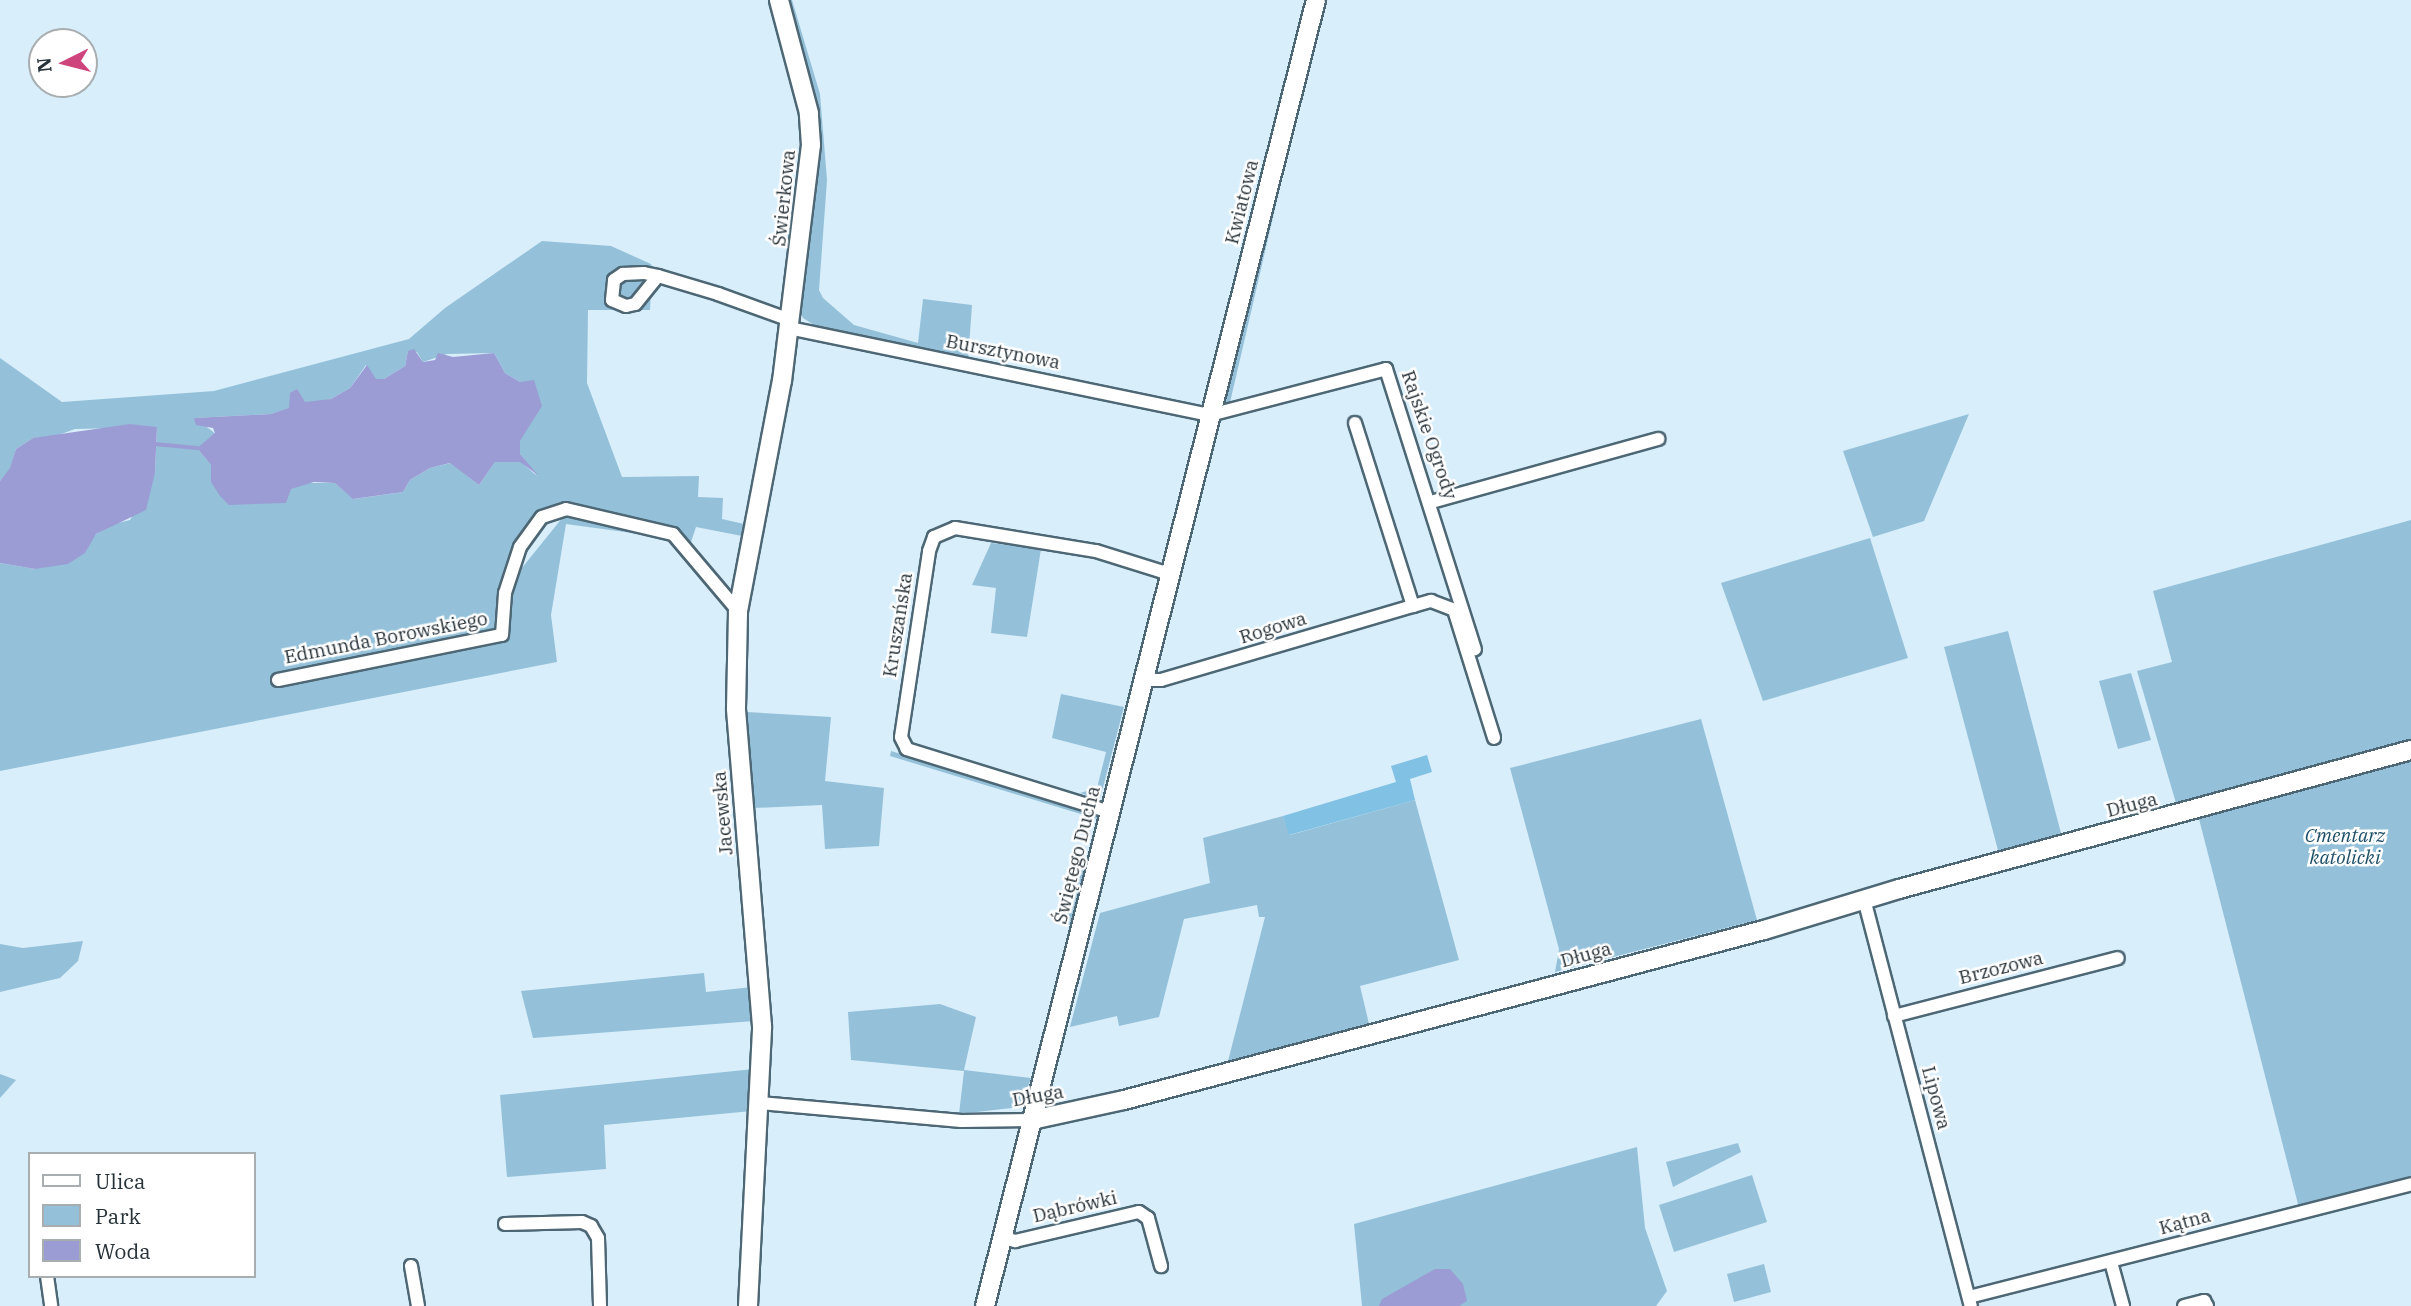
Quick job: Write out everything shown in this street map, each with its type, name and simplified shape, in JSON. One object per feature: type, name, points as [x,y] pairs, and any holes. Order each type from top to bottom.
[{"type":"street","name":"Świerkowa","points":[[779,0],[808,113],[811,145],[789,324]]},
{"type":"street","name":"Kwiatowa","points":[[1210,415],[1315,0]]},
{"type":"street","name":"Bursztynowa","points":[[658,276],[789,324],[1210,415]]},
{"type":"street","name":"Jacewska","points":[[748,1306],[762,1026],[736,708],[738,611],[789,324]]},
{"type":"street","name":"Rajskie Ogrody","points":[[1210,415],[1227,414],[1386,369],[1432,502],[1475,649]]},
{"type":"street","name":"Świętego Ducha","points":[[985,1306],[1210,415]]},
{"type":"street","points":[[1355,423],[1413,607]]},
{"type":"street","points":[[1432,502],[1658,439]]},
{"type":"street","name":"Edmunda Borowskiego","points":[[278,680],[502,635],[505,593],[520,547],[542,517],[566,509],[673,534],[738,611]]},
{"type":"street","name":"Kruszańska","points":[[1110,812],[907,749],[901,737],[929,551],[934,537],[955,528],[1096,551],[1170,573]]},
{"type":"street","name":"Rogowa","points":[[1143,680],[1161,680],[1431,601],[1454,610],[1494,738]]},
{"type":"street","name":"Długa","points":[[760,1103],[961,1121],[1032,1120],[1124,1100],[1764,930],[1864,899],[2411,751]]},
{"type":"street","name":"Lipowa","points":[[1864,899],[1970,1302]]},
{"type":"street","name":"Brzozowa","points":[[1894,1016],[2118,958]]},
{"type":"street","name":"Kątna","points":[[1970,1302],[2111,1262],[2411,1184]]},
{"type":"street","name":"Dąbrówki","points":[[1001,1237],[1015,1241],[1139,1212],[1148,1218],[1161,1266]]},
{"type":"street","points":[[505,1224],[582,1222],[591,1226],[598,1238],[600,1306]]},
{"type":"street","points":[[2111,1262],[2123,1306]]},
{"type":"street","points":[[411,1266],[418,1306]]},
{"type":"street","points":[[47,1278],[51,1306]]},
{"type":"street","points":[[2184,1306],[2204,1301],[2207,1306]]},
{"type":"green space","points":[[784,0],[792,0],[820,94],[827,180],[819,290],[823,298],[854,325],[918,343],[923,299],[972,305],[968,361],[822,330],[803,318],[798,307],[815,170]]},
{"type":"green space","points":[[1297,114],[1228,411],[1222,410],[1220,403],[1291,120]]},
{"type":"green space","points":[[542,241],[611,246],[651,264],[658,282],[651,290],[650,310],[588,310],[587,383],[622,477],[699,476],[698,497],[723,498],[722,519],[744,524],[742,536],[696,527],[691,542],[675,531],[565,506],[549,507],[528,525],[518,542],[500,595],[496,626],[505,623],[517,574],[567,512],[669,538],[566,524],[551,615],[557,662],[0,771],[0,563],[35,569],[114,524],[130,520],[155,473],[157,427],[75,429],[53,437],[33,438],[16,449],[11,468],[0,481],[0,358],[62,402],[214,391],[409,339],[445,308]],"holes":[[[408,351],[417,352],[423,362],[447,354],[494,353],[505,373],[520,382],[532,417],[520,441],[520,454],[537,476],[520,461],[495,462],[479,485],[451,463],[430,468],[410,480],[403,492],[354,499],[335,483],[301,483],[290,489],[211,482],[211,465],[197,448],[216,434],[195,418],[271,414],[331,399],[350,388],[366,365],[376,380],[384,379],[405,366]]]},
{"type":"green space","points":[[1969,414],[1924,521],[1873,537],[1843,451]]},
{"type":"green space","points":[[2411,520],[2411,740],[2176,803],[2137,671],[2172,662],[2153,591]]},
{"type":"green space","points":[[1870,538],[1908,658],[1763,701],[1721,583]]},
{"type":"green space","points":[[991,543],[1041,549],[1027,637],[991,633],[996,588],[972,585]]},
{"type":"green space","points":[[2008,631],[2062,837],[1999,854],[1944,647]]},
{"type":"green space","points":[[2131,673],[2151,740],[2118,749],[2099,681]]},
{"type":"green space","points":[[1061,694],[1124,707],[1100,799],[1080,793],[1097,788],[1106,752],[1052,738]]},
{"type":"green space","points":[[747,712],[831,717],[825,781],[884,788],[879,846],[825,849],[822,805],[754,808]]},
{"type":"green space","points":[[1701,719],[1757,920],[1555,972],[1559,949],[1510,768]]},
{"type":"green space","points":[[891,751],[1099,814],[1097,819],[890,756]]},
{"type":"green space","name":"Cmentarz katolicki","points":[[2411,760],[2411,1177],[2299,1208],[2198,815]]},
{"type":"green space","points":[[1415,800],[1459,960],[1360,986],[1369,1024],[1228,1061],[1265,917],[1259,917],[1257,905],[1184,919],[1159,1017],[1119,1026],[1117,1016],[1070,1027],[1100,913],[1210,883],[1203,838],[1283,816],[1290,835]]},
{"type":"green space","points":[[1077,865],[1085,867],[1070,925],[1062,923]]},
{"type":"green space","points":[[83,941],[78,961],[60,978],[0,992],[0,944],[23,948]]},
{"type":"green space","points":[[704,973],[706,992],[752,987],[754,1021],[533,1038],[521,991]]},
{"type":"green space","points":[[940,1004],[976,1017],[964,1070],[1031,1078],[1021,1107],[959,1114],[964,1071],[851,1060],[848,1012]]},
{"type":"green space","points":[[754,1069],[752,1111],[604,1125],[606,1169],[507,1177],[500,1095]]},
{"type":"green space","points":[[0,1074],[16,1080],[0,1098]]},
{"type":"green space","points":[[1738,1143],[1741,1152],[1673,1187],[1666,1162]]},
{"type":"green space","points":[[1637,1147],[1645,1228],[1667,1291],[1656,1306],[1362,1306],[1354,1224]]},
{"type":"green space","points":[[1752,1175],[1767,1222],[1674,1252],[1659,1205]]},
{"type":"green space","points":[[1764,1264],[1771,1292],[1734,1302],[1727,1274]]},
{"type":"shaded area","points":[[1427,755],[1432,772],[1410,779],[1415,800],[1289,835],[1283,816],[1396,782],[1391,766]]},
{"type":"water","points":[[414,349],[423,362],[435,360],[438,353],[453,357],[494,353],[505,373],[520,382],[534,380],[542,406],[520,441],[520,454],[538,475],[520,462],[495,462],[479,485],[450,463],[430,468],[410,480],[403,492],[353,499],[335,483],[314,482],[291,489],[286,503],[229,505],[220,496],[211,482],[211,465],[197,448],[215,433],[213,428],[196,425],[194,418],[271,414],[289,408],[290,393],[297,389],[305,402],[331,399],[350,388],[367,365],[376,379],[384,379],[405,366],[408,351]]},
{"type":"water","points":[[130,424],[157,427],[155,473],[146,510],[96,534],[85,553],[68,564],[35,569],[0,563],[0,481],[10,468],[16,449],[33,438]]},
{"type":"water","points":[[1435,1269],[1450,1269],[1463,1284],[1467,1301],[1459,1306],[1379,1306],[1382,1299]]},
{"type":"waterway","points":[[155,444],[197,448]]}]
